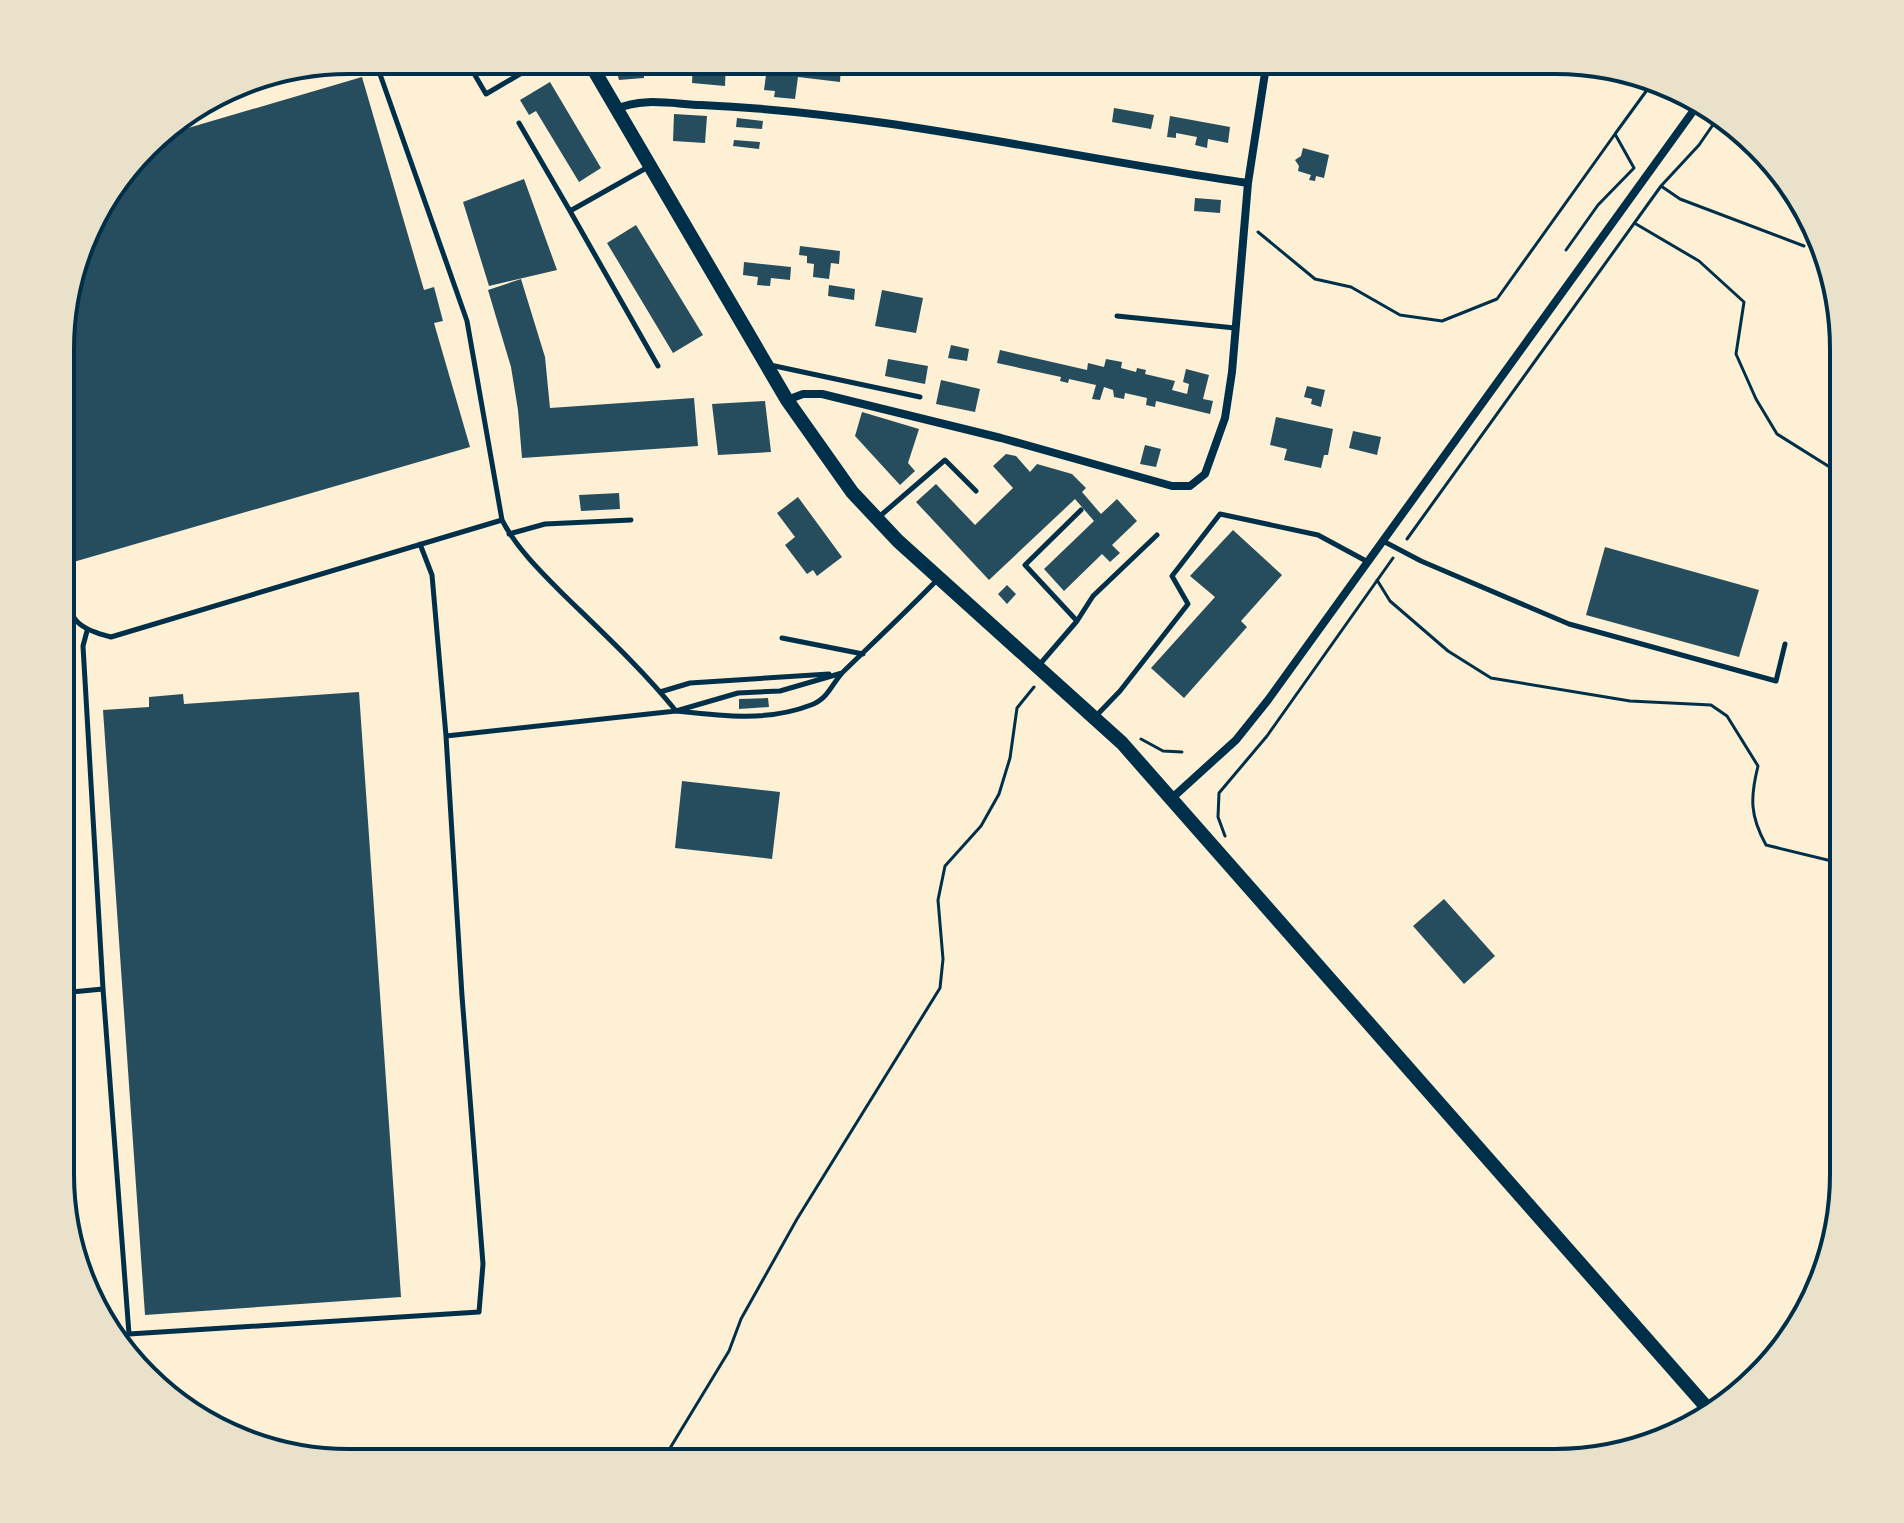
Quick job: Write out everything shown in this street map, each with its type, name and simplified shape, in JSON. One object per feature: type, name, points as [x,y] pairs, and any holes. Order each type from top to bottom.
[{"type":"street","points":[[597,75],[787,400],[817,445],[876,520],[1122,743],[1704,1404]]},
{"type":"street","points":[[787,400],[803,394],[822,394],[1001,438],[1172,486],[1190,486],[1205,474],[1225,418],[1248,183],[1265,75]]},
{"type":"street","points":[[617,109],[638,102],[826,115],[1248,183]]},
{"type":"street","points":[[1171,799],[1236,740],[1693,111]]},
{"type":"lane","points":[[380,75],[467,321],[502,520],[509,534],[542,573],[676,711],[730,717],[761,716],[813,705],[829,693],[842,673],[939,579]]},
{"type":"lane","points":[[475,75],[486,94],[518,75]]},
{"type":"lane","points":[[519,123],[658,366]]},
{"type":"lane","points":[[570,211],[650,166]]},
{"type":"lane","points":[[1117,316],[1236,328]]},
{"type":"lane","points":[[766,364],[920,397]]},
{"type":"lane","points":[[876,520],[945,460],[976,491]]},
{"type":"lane","points":[[1077,621],[1025,565],[1081,510]]},
{"type":"lane","points":[[1094,717],[1120,691],[1188,604],[1172,576],[1220,514],[1318,535],[1368,562]]},
{"type":"lane","points":[[74,620],[87,631],[111,637],[502,520]]},
{"type":"lane","points":[[509,534],[545,524],[631,520]]},
{"type":"lane","points":[[1040,671],[1093,596],[1157,535]]},
{"type":"lane","points":[[1383,541],[1569,624],[1776,681],[1785,644]]},
{"type":"lane","points":[[87,631],[83,646],[103,989],[129,1334],[479,1312],[483,1264],[446,736],[432,575],[420,544]]},
{"type":"lane","points":[[782,638],[864,655]]},
{"type":"lane","points":[[660,692],[690,683],[842,673]]},
{"type":"lane","points":[[446,736],[676,711],[738,693],[780,691],[842,673]]},
{"type":"lane","points":[[75,992],[103,989]]},
{"type":"path","points":[[1245,222],[1315,279],[1351,287],[1400,315],[1442,321],[1497,299],[1647,90]]},
{"type":"path","points":[[1218,852],[1225,835],[1218,817],[1219,793],[1267,736],[1661,186],[1699,145],[1713,124]]},
{"type":"path","points":[[1566,250],[1598,205],[1634,168],[1615,134]]},
{"type":"path","points":[[1661,186],[1680,199],[1810,247]]},
{"type":"path","points":[[1635,223],[1699,261],[1744,302],[1736,354],[1756,399],[1777,434],[1830,467]]},
{"type":"path","points":[[1377,580],[1390,601],[1448,651],[1491,678],[1630,701],[1711,705],[1727,716],[1758,766],[1751,794],[1756,826],[1766,845],[1829,860]]},
{"type":"path","points":[[670,1448],[729,1351],[741,1319],[797,1219],[940,988],[943,959],[938,900],[945,866],[981,826],[999,794],[1010,758],[1017,708],[1040,671]]},
{"type":"building","points":[[618,75],[644,75],[644,78],[619,80]]},
{"type":"building","points":[[692,75],[725,75],[725,86],[692,83]]},
{"type":"building","points":[[766,75],[840,75],[840,82],[798,77],[795,99],[774,97],[775,91],[764,90]]},
{"type":"building","points":[[362,77],[424,290],[434,287],[443,321],[434,323],[470,447],[74,562],[74,349],[76,313],[83,278],[95,244],[120,196],[142,168],[185,129]]},
{"type":"building","points":[[550,82],[601,168],[579,182],[536,111],[529,115],[520,100]]},
{"type":"building","points":[[1114,108],[1154,115],[1151,129],[1112,122]]},
{"type":"building","points":[[674,114],[707,116],[705,143],[673,141]]},
{"type":"building","points":[[1170,116],[1230,127],[1228,143],[1208,139],[1207,148],[1195,145],[1197,137],[1176,133],[1176,138],[1167,137]]},
{"type":"building","points":[[737,118],[763,121],[762,129],[736,127]]},
{"type":"building","points":[[734,140],[760,142],[759,149],[733,146]]},
{"type":"building","points":[[1303,148],[1329,155],[1324,178],[1316,176],[1315,181],[1309,180],[1311,175],[1298,171],[1295,160],[1301,156]]},
{"type":"building","points":[[524,179],[557,270],[489,286],[463,202]]},
{"type":"building","points":[[1195,198],[1221,200],[1220,213],[1194,211]]},
{"type":"building","points":[[636,225],[703,335],[673,353],[607,243]]},
{"type":"building","points":[[800,246],[840,251],[839,264],[831,263],[829,279],[813,277],[814,264],[807,263],[807,256],[799,255]]},
{"type":"building","points":[[744,262],[791,267],[790,280],[771,278],[770,286],[757,285],[758,277],[743,275]]},
{"type":"building","points":[[521,279],[545,357],[550,408],[694,398],[698,446],[522,458],[511,367],[488,290]]},
{"type":"building","points":[[829,285],[855,289],[854,300],[828,296]]},
{"type":"building","points":[[882,290],[923,298],[916,333],[875,326]]},
{"type":"building","points":[[951,345],[969,349],[967,361],[948,358]]},
{"type":"building","points":[[1000,350],[1087,370],[1088,363],[1104,367],[1106,359],[1122,362],[1121,368],[1136,372],[1137,368],[1146,370],[1145,374],[1175,381],[1172,390],[1187,394],[1189,384],[1183,382],[1186,369],[1209,375],[1203,399],[1213,401],[1210,414],[1156,401],[1155,407],[1146,405],[1147,398],[1125,393],[1124,399],[1114,397],[1113,390],[1104,387],[1100,400],[1092,399],[1096,385],[1069,379],[1068,383],[1060,381],[1061,377],[997,363]]},
{"type":"building","points":[[888,359],[928,366],[925,384],[885,376]]},
{"type":"building","points":[[941,380],[980,389],[975,412],[936,404]]},
{"type":"building","points":[[1307,386],[1325,390],[1321,407],[1311,404],[1312,399],[1304,397]]},
{"type":"building","points":[[765,401],[771,452],[718,455],[712,404]]},
{"type":"building","points":[[862,412],[919,429],[908,463],[915,471],[900,485],[855,436]]},
{"type":"building","points":[[1276,417],[1333,429],[1328,455],[1324,455],[1321,468],[1284,460],[1287,449],[1270,445]]},
{"type":"building","points":[[1353,431],[1381,437],[1377,455],[1349,448]]},
{"type":"building","points":[[1145,445],[1161,449],[1156,467],[1140,464]]},
{"type":"building","points":[[1006,454],[1016,456],[1030,472],[1037,464],[1072,474],[1086,488],[1082,492],[1101,514],[1117,499],[1137,521],[1112,545],[1120,553],[1110,562],[1102,554],[1064,591],[1044,569],[1094,521],[1075,499],[989,580],[916,502],[936,484],[975,525],[1013,488],[993,466]]},
{"type":"building","points":[[619,493],[620,509],[581,511],[579,495]]},
{"type":"building","points":[[798,497],[842,557],[817,576],[813,570],[807,574],[785,545],[795,537],[777,513]]},
{"type":"building","points":[[1233,530],[1282,575],[1241,621],[1247,627],[1184,698],[1151,668],[1215,597],[1190,576]]},
{"type":"building","points":[[1605,547],[1759,590],[1739,657],[1586,615]]},
{"type":"building","points":[[1007,585],[1016,594],[1007,604],[998,594]]},
{"type":"building","points":[[359,692],[401,1297],[145,1315],[103,710],[149,707],[149,697],[183,694],[184,704]]},
{"type":"building","points":[[768,698],[769,707],[739,709],[739,699]]},
{"type":"building","points":[[682,781],[780,792],[772,859],[675,848]]},
{"type":"building","points":[[1444,899],[1495,956],[1464,984],[1413,926]]}]
